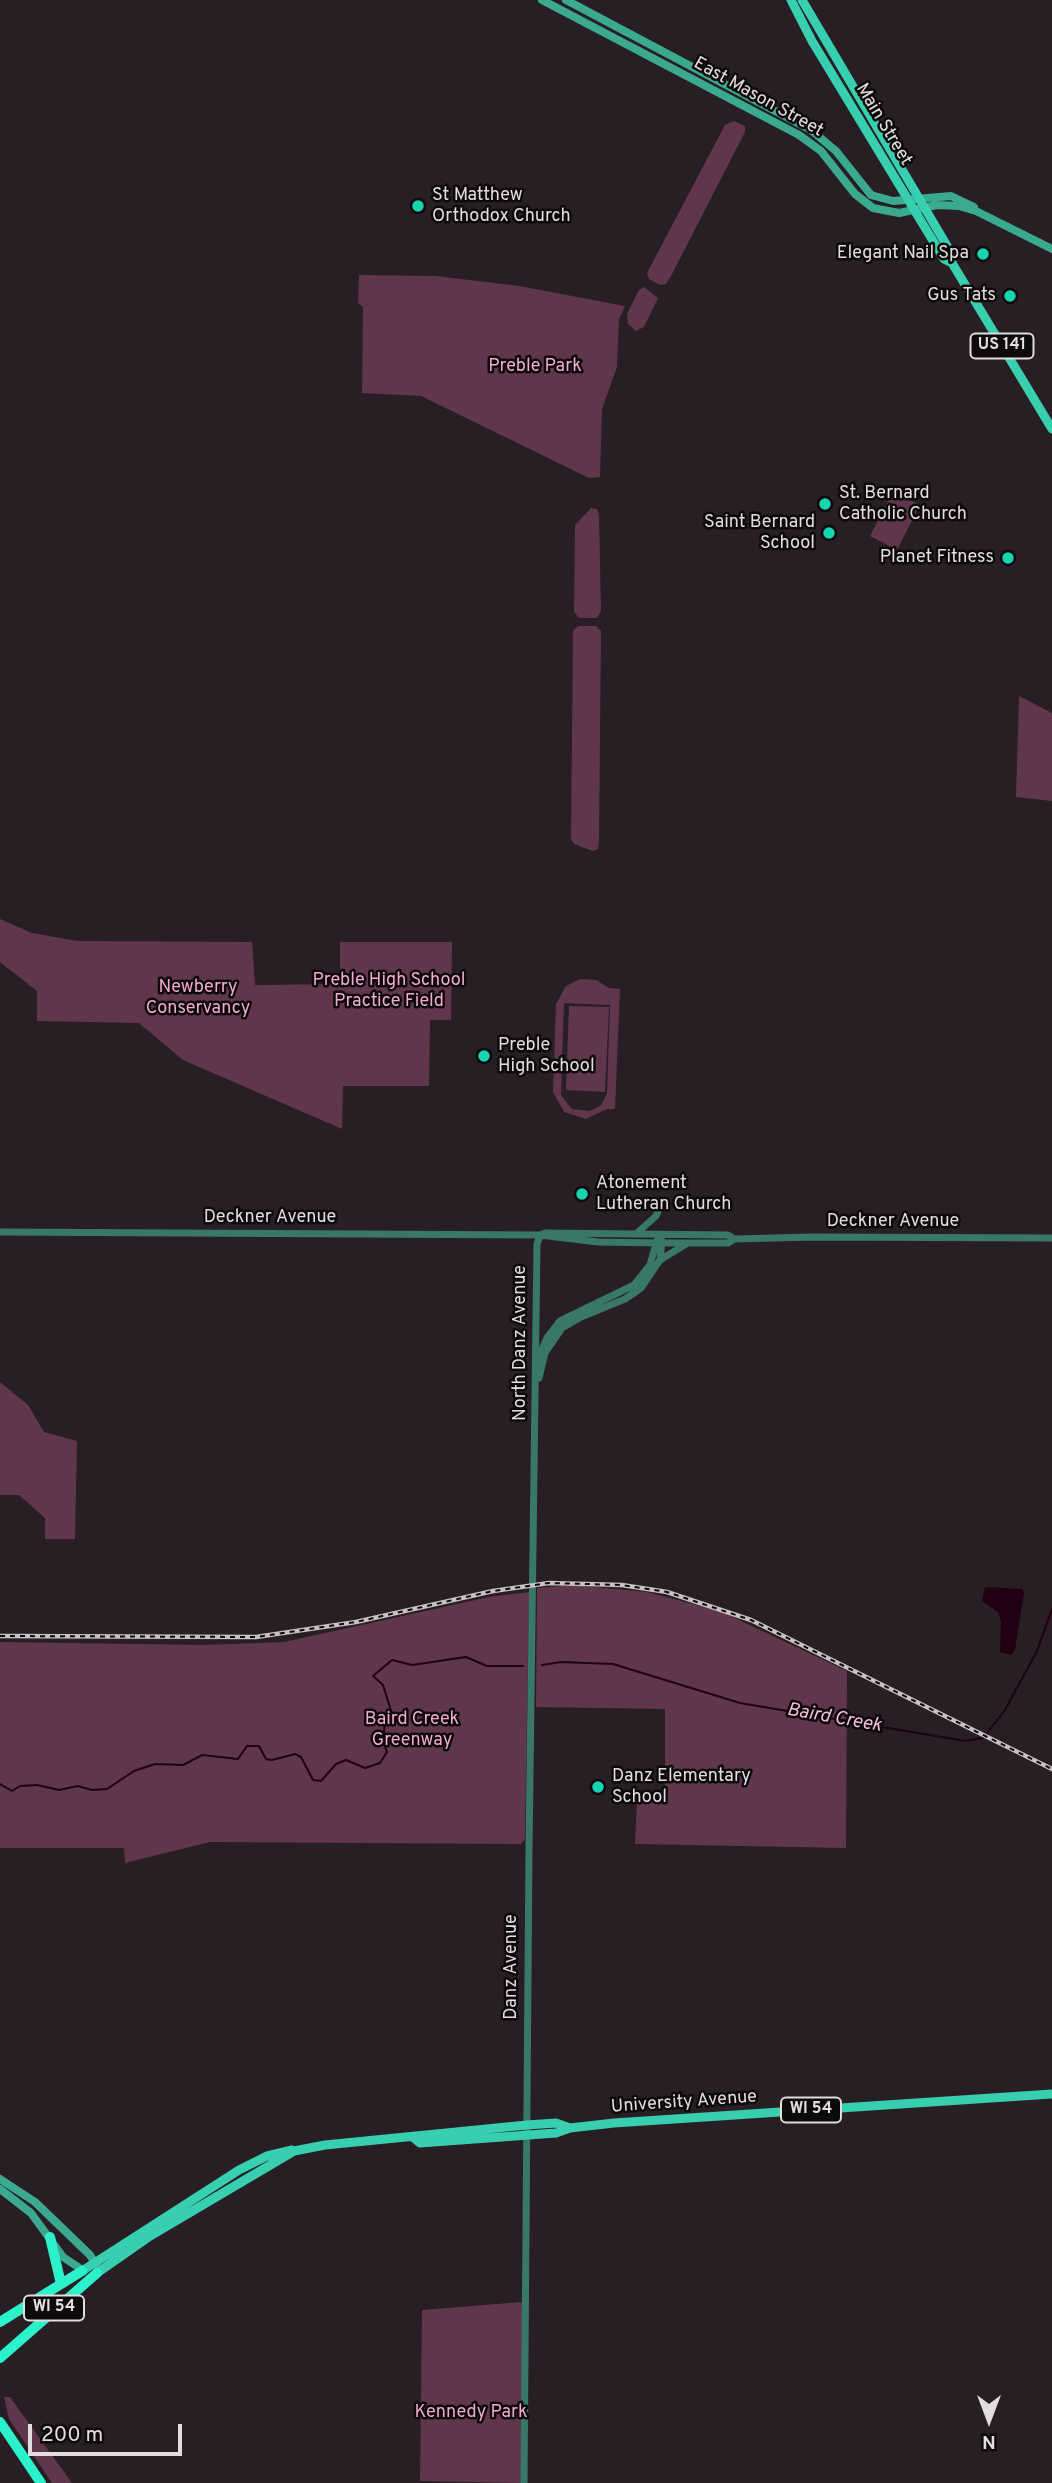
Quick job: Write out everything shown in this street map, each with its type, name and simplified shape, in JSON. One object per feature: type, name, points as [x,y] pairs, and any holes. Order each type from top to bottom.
[{"type":"highway","points":[[50,2237],[61,2284]]},
{"type":"highway","name":"WI 54","points":[[0,2358],[96,2267]]},
{"type":"highway","name":"WI 54","points":[[0,2322],[82,2271]]},
{"type":"highway","points":[[0,2422],[41,2483]]},
{"type":"main road","name":"East Mason Street","points":[[542,0],[799,135],[821,151],[855,194],[869,206],[893,212],[952,205],[989,217]]},
{"type":"main road","name":"East Mason Street","points":[[566,0],[809,129],[836,151],[871,195],[893,201],[951,196],[1052,249]]},
{"type":"main road","name":"Main Street","points":[[791,0],[812,41],[914,198]]},
{"type":"main road","name":"Main Street","points":[[802,0],[920,209],[950,251],[952,263],[1052,429]]},
{"type":"main road","name":"University Avenue","points":[[82,2271],[96,2267],[294,2151],[325,2145],[414,2138],[418,2134],[527,2130],[556,2133],[570,2128],[1052,2094]]},
{"type":"main road","points":[[0,2179],[31,2199],[96,2267]]},
{"type":"main road","points":[[0,2189],[25,2207],[65,2259],[82,2271]]},
{"type":"street","points":[[637,1234],[656,1216],[661,1205]]},
{"type":"street","name":"Deckner Avenue","points":[[0,1232],[540,1236],[584,1241],[659,1243],[728,1243],[734,1239],[1052,1238]]},
{"type":"street","name":"Deckner Avenue","points":[[540,1236],[545,1233],[728,1235],[734,1239]]},
{"type":"street","points":[[660,1234],[660,1260]]},
{"type":"street","name":"North Danz Avenue","points":[[536,1451],[537,1244],[540,1236]]},
{"type":"street","points":[[535,1368],[542,1347],[560,1321],[634,1285],[650,1265],[659,1243]]},
{"type":"street","points":[[537,1382],[545,1353],[562,1328],[634,1293],[646,1282],[660,1260],[691,1243]]},
{"type":"street","name":"Danz Avenue","points":[[524,2483],[536,1451]]},
{"type":"green space","points":[[734,121],[745,126],[745,132],[671,276],[666,284],[660,285],[649,279],[647,273],[725,125]]},
{"type":"green space","name":"Preble Park","points":[[359,275],[436,276],[519,286],[625,306],[619,320],[617,367],[602,409],[600,477],[589,478],[421,396],[362,393],[363,307],[358,303]]},
{"type":"green space","points":[[644,287],[658,298],[644,327],[636,331],[628,324],[627,314],[639,290]]},
{"type":"green space","points":[[893,491],[920,505],[897,550],[870,536]]},
{"type":"green space","points":[[591,508],[597,509],[599,515],[601,611],[597,618],[579,618],[574,612],[575,525]]},
{"type":"green space","points":[[578,626],[596,626],[601,631],[599,841],[598,849],[593,851],[574,844],[571,839],[573,631]]},
{"type":"green space","points":[[1019,696],[1052,713],[1052,801],[1016,797]]},
{"type":"green space","name":"Newberry Conservancy","points":[[0,919],[32,933],[77,941],[252,942],[255,985],[340,984],[340,942],[452,942],[451,1020],[430,1020],[429,1086],[343,1086],[342,1129],[183,1060],[139,1023],[37,1021],[37,991],[0,962]]},
{"type":"green space","points":[[580,979],[596,980],[609,988],[620,989],[615,1109],[607,1109],[586,1119],[564,1112],[553,1092],[556,1004],[566,986]],"holes":[[[564,1003],[610,1005],[607,1093],[601,1105],[590,1111],[572,1109],[561,1095]]]},
{"type":"green space","points":[[569,1006],[609,1007],[605,1092],[566,1090]]},
{"type":"green space","points":[[0,1382],[28,1405],[44,1432],[77,1441],[75,1539],[45,1539],[45,1518],[19,1495],[0,1495]]},
{"type":"green space","points":[[572,1585],[647,1592],[720,1611],[847,1671],[846,1848],[635,1844],[637,1800],[665,1800],[665,1709],[536,1707],[537,1588]]},
{"type":"green space","name":"Baird Creek Greenway","points":[[529,1592],[525,1839],[521,1844],[210,1842],[125,1863],[124,1848],[0,1848],[0,1642],[205,1645],[284,1642],[489,1597]]},
{"type":"green space","name":"Kennedy Park","points":[[522,2302],[522,2483],[420,2481],[422,2310]]},
{"type":"green space","points":[[4,2397],[10,2397],[72,2483],[52,2483],[9,2419]]},
{"type":"shaded area","points":[[985,1587],[1022,1589],[1024,1593],[1015,1650],[1011,1655],[1000,1652],[1001,1622],[998,1612],[982,1601]]},
{"type":"waterway","name":"Baird Creek","points":[[542,1665],[561,1662],[613,1664],[740,1703],[965,1741],[983,1738],[1005,1710],[1037,1651],[1052,1609]]},
{"type":"waterway","name":"Baird Creek","points":[[0,1784],[12,1791],[20,1786],[37,1785],[59,1790],[78,1786],[92,1790],[107,1789],[134,1771],[155,1764],[183,1765],[202,1755],[238,1759],[247,1746],[259,1746],[266,1759],[295,1754],[301,1757],[313,1780],[321,1781],[336,1764],[346,1760],[365,1768],[380,1763],[387,1752],[383,1741],[385,1723],[391,1711],[383,1685],[373,1676],[392,1660],[412,1665],[466,1657],[487,1666],[523,1666]]},
{"type":"railway","points":[[0,1636],[256,1637],[356,1622],[493,1591],[549,1583],[622,1585],[667,1592],[751,1620],[1052,1769]]},
{"type":"place","name":"St Matthew Orthodox Church","points":[[418,206]]},
{"type":"place","name":"Elegant Nail Spa","points":[[983,254]]},
{"type":"place","name":"Gus Tats","points":[[1010,296]]},
{"type":"place","name":"St. Bernard Catholic Church","points":[[825,504]]},
{"type":"place","name":"Saint Bernard School","points":[[829,533]]},
{"type":"place","name":"Planet Fitness","points":[[1008,558]]},
{"type":"place","name":"Preble High School","points":[[484,1056]]},
{"type":"place","name":"Atonement Lutheran Church","points":[[582,1194]]},
{"type":"place","name":"Danz Elementary School","points":[[598,1787]]},
{"type":"park label","name":"Preble High School Practice Field","points":[[389,991]]}]
